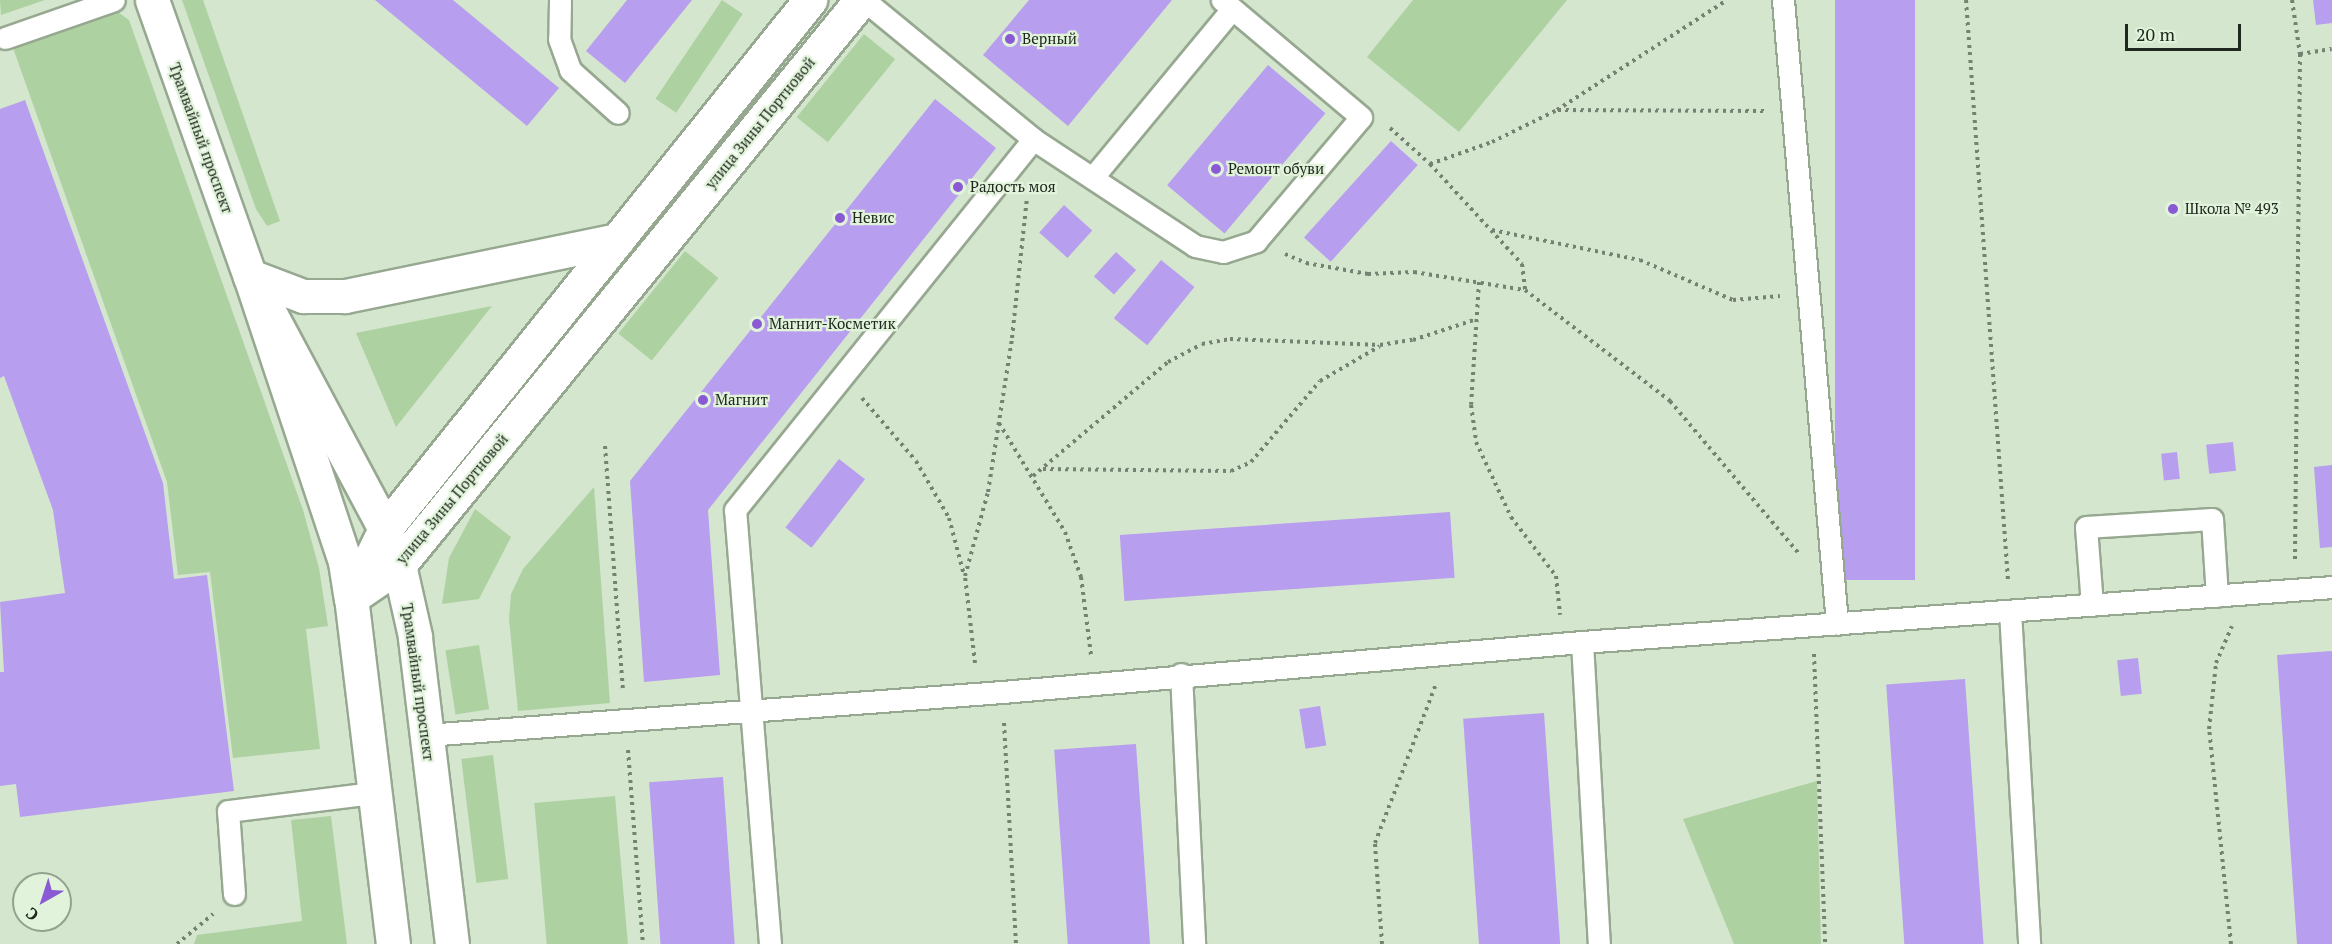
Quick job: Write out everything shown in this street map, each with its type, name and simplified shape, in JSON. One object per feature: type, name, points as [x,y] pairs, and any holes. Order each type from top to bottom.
[{"type":"main road","name":"Трамвайный проспект","points":[[152,0],[250,276],[345,562],[372,793],[393,944]]},
{"type":"main road","name":"улица Зины Портновой","points":[[351,598],[385,529],[810,0]]},
{"type":"main road","name":"улица Зины Портновой","points":[[351,598],[399,565],[863,0]]},
{"type":"main road","points":[[250,276],[303,296],[345,296],[616,240]]},
{"type":"main road","name":"Трамвайный проспект","points":[[250,276],[385,529],[399,565],[414,636],[452,944]]},
{"type":"lane","points":[[5,38],[114,0]]},
{"type":"lane","points":[[560,0],[559,39],[570,70],[618,112]]},
{"type":"lane","points":[[863,0],[1033,139],[1195,246],[1223,252],[1256,242],[1361,117],[1226,5],[1093,177]]},
{"type":"lane","points":[[1783,0],[1837,624]]},
{"type":"lane","points":[[770,944],[754,710],[735,510],[1033,139]]},
{"type":"lane","points":[[2092,605],[2086,527],[2212,519],[2217,596]]},
{"type":"lane","points":[[426,735],[978,694],[1181,674],[1582,642],[1813,627],[2332,587]]},
{"type":"lane","points":[[2010,611],[2029,944]]},
{"type":"lane","points":[[1582,642],[1599,944]]},
{"type":"lane","points":[[1181,674],[1194,944]]},
{"type":"lane","points":[[234,894],[228,811],[372,793]]},
{"type":"path","points":[[1430,164],[1492,142],[1557,110],[1727,0]]},
{"type":"path","points":[[1966,0],[2010,611]]},
{"type":"path","points":[[2292,0],[2300,54],[2295,590]]},
{"type":"path","points":[[2300,54],[2332,49]]},
{"type":"path","points":[[1557,110],[1792,112]]},
{"type":"path","points":[[1361,117],[1390,129],[1430,164],[1522,264],[1525,290]]},
{"type":"path","points":[[964,576],[988,492],[1012,338],[1033,139]]},
{"type":"path","points":[[1492,230],[1640,260],[1733,300],[1808,293]]},
{"type":"path","points":[[1256,242],[1306,263],[1368,274],[1414,272],[1525,290],[1670,401],[1833,594]]},
{"type":"path","points":[[1479,282],[1471,405],[1476,442],[1512,516],[1556,576],[1560,605],[1557,644]]},
{"type":"path","points":[[1033,476],[1168,362],[1202,344],[1230,339],[1380,345],[1413,340],[1477,319]]},
{"type":"path","points":[[1042,469],[1231,471],[1251,462],[1320,381],[1380,345]]},
{"type":"path","points":[[840,380],[876,411],[916,461],[949,518],[964,576],[978,694]]},
{"type":"path","points":[[998,423],[1033,476],[1065,532],[1081,577],[1093,683]]},
{"type":"path","points":[[2231,944],[2209,729],[2216,663],[2246,593]]},
{"type":"path","points":[[1813,627],[1825,944]]},
{"type":"path","points":[[1382,944],[1376,843],[1448,653]]},
{"type":"path","points":[[1002,692],[1016,944]]},
{"type":"path","points":[[177,944],[189,937],[234,894]]},
{"type":"green space","points":[[0,0],[45,0],[1,15]]},
{"type":"green space","points":[[182,0],[203,0],[280,221],[267,226],[256,209]]},
{"type":"green space","points":[[722,0],[743,14],[676,113],[655,99]]},
{"type":"green space","points":[[1413,0],[1567,0],[1459,132],[1367,57]]},
{"type":"green space","points":[[115,10],[129,20],[303,510],[319,568],[328,626],[306,629],[320,749],[233,758],[210,572],[178,575],[167,482],[12,45]]},
{"type":"green space","points":[[864,34],[895,59],[828,142],[797,117]]},
{"type":"green space","points":[[685,251],[718,278],[652,360],[618,333]]},
{"type":"green space","points":[[492,306],[396,427],[356,333]]},
{"type":"green space","points":[[594,487],[610,703],[518,711],[509,619],[511,594],[523,569]]},
{"type":"green space","points":[[475,509],[511,537],[479,599],[442,604],[449,558]]},
{"type":"green space","points":[[479,645],[489,709],[456,715],[445,650]]},
{"type":"green space","points":[[493,755],[508,879],[476,883],[461,759]]},
{"type":"green space","points":[[1817,781],[1821,944],[1734,944],[1683,819]]},
{"type":"green space","points":[[615,796],[628,944],[547,944],[534,803]]},
{"type":"green space","points":[[331,816],[347,944],[194,944],[197,935],[302,921],[291,820]]},
{"type":"building","points":[[375,0],[453,0],[559,88],[527,126]]},
{"type":"building","points":[[627,0],[692,0],[625,83],[586,51]]},
{"type":"building","points":[[1029,0],[1172,0],[1068,126],[983,55]]},
{"type":"building","points":[[1835,0],[1915,0],[1915,580],[1835,580]]},
{"type":"building","points":[[2313,0],[2332,0],[2332,23],[2316,25]]},
{"type":"building","points":[[1268,65],[1325,113],[1225,233],[1167,185]]},
{"type":"building","points":[[935,99],[996,148],[708,510],[720,675],[644,682],[630,481]]},
{"type":"building","points":[[25,100],[163,483],[174,579],[207,575],[234,791],[20,817],[16,784],[0,786],[0,672],[4,672],[0,602],[65,593],[53,510],[4,376],[0,378],[0,109]]},
{"type":"building","points":[[1391,141],[1418,165],[1331,262],[1304,238]]},
{"type":"building","points":[[1064,205],[1092,230],[1067,258],[1039,232]]},
{"type":"building","points":[[1116,252],[1136,270],[1114,295],[1094,277]]},
{"type":"building","points":[[1161,260],[1194,287],[1147,345],[1114,318]]},
{"type":"building","points":[[2233,442],[2236,471],[2209,474],[2206,445]]},
{"type":"building","points":[[2177,452],[2180,479],[2164,481],[2161,454]]},
{"type":"building","points":[[839,459],[865,479],[811,548],[785,528]]},
{"type":"building","points":[[2332,465],[2332,547],[2320,548],[2314,467]]},
{"type":"building","points":[[1450,512],[1455,578],[1124,601],[1120,535]]},
{"type":"building","points":[[2332,651],[2332,944],[2297,944],[2277,655]]},
{"type":"building","points":[[2138,658],[2142,694],[2121,696],[2117,660]]},
{"type":"building","points":[[1965,679],[1984,944],[1904,944],[1886,685]]},
{"type":"building","points":[[1320,706],[1326,746],[1306,749],[1299,709]]},
{"type":"building","points":[[1544,713],[1560,944],[1479,944],[1463,719]]},
{"type":"building","points":[[1136,744],[1150,944],[1068,944],[1054,750]]},
{"type":"building","points":[[723,777],[735,944],[660,944],[649,782]]},
{"type":"place","name":"Верный","points":[[1010,39]]},
{"type":"place","name":"Ремонт обуви","points":[[1216,169]]},
{"type":"place","name":"Радость моя","points":[[958,187]]},
{"type":"place","name":"Школа № 493","points":[[2173,209]]},
{"type":"place","name":"Невис","points":[[840,218]]},
{"type":"place","name":"Магнит-Косметик","points":[[757,324]]},
{"type":"place","name":"Магнит","points":[[703,400]]}]
